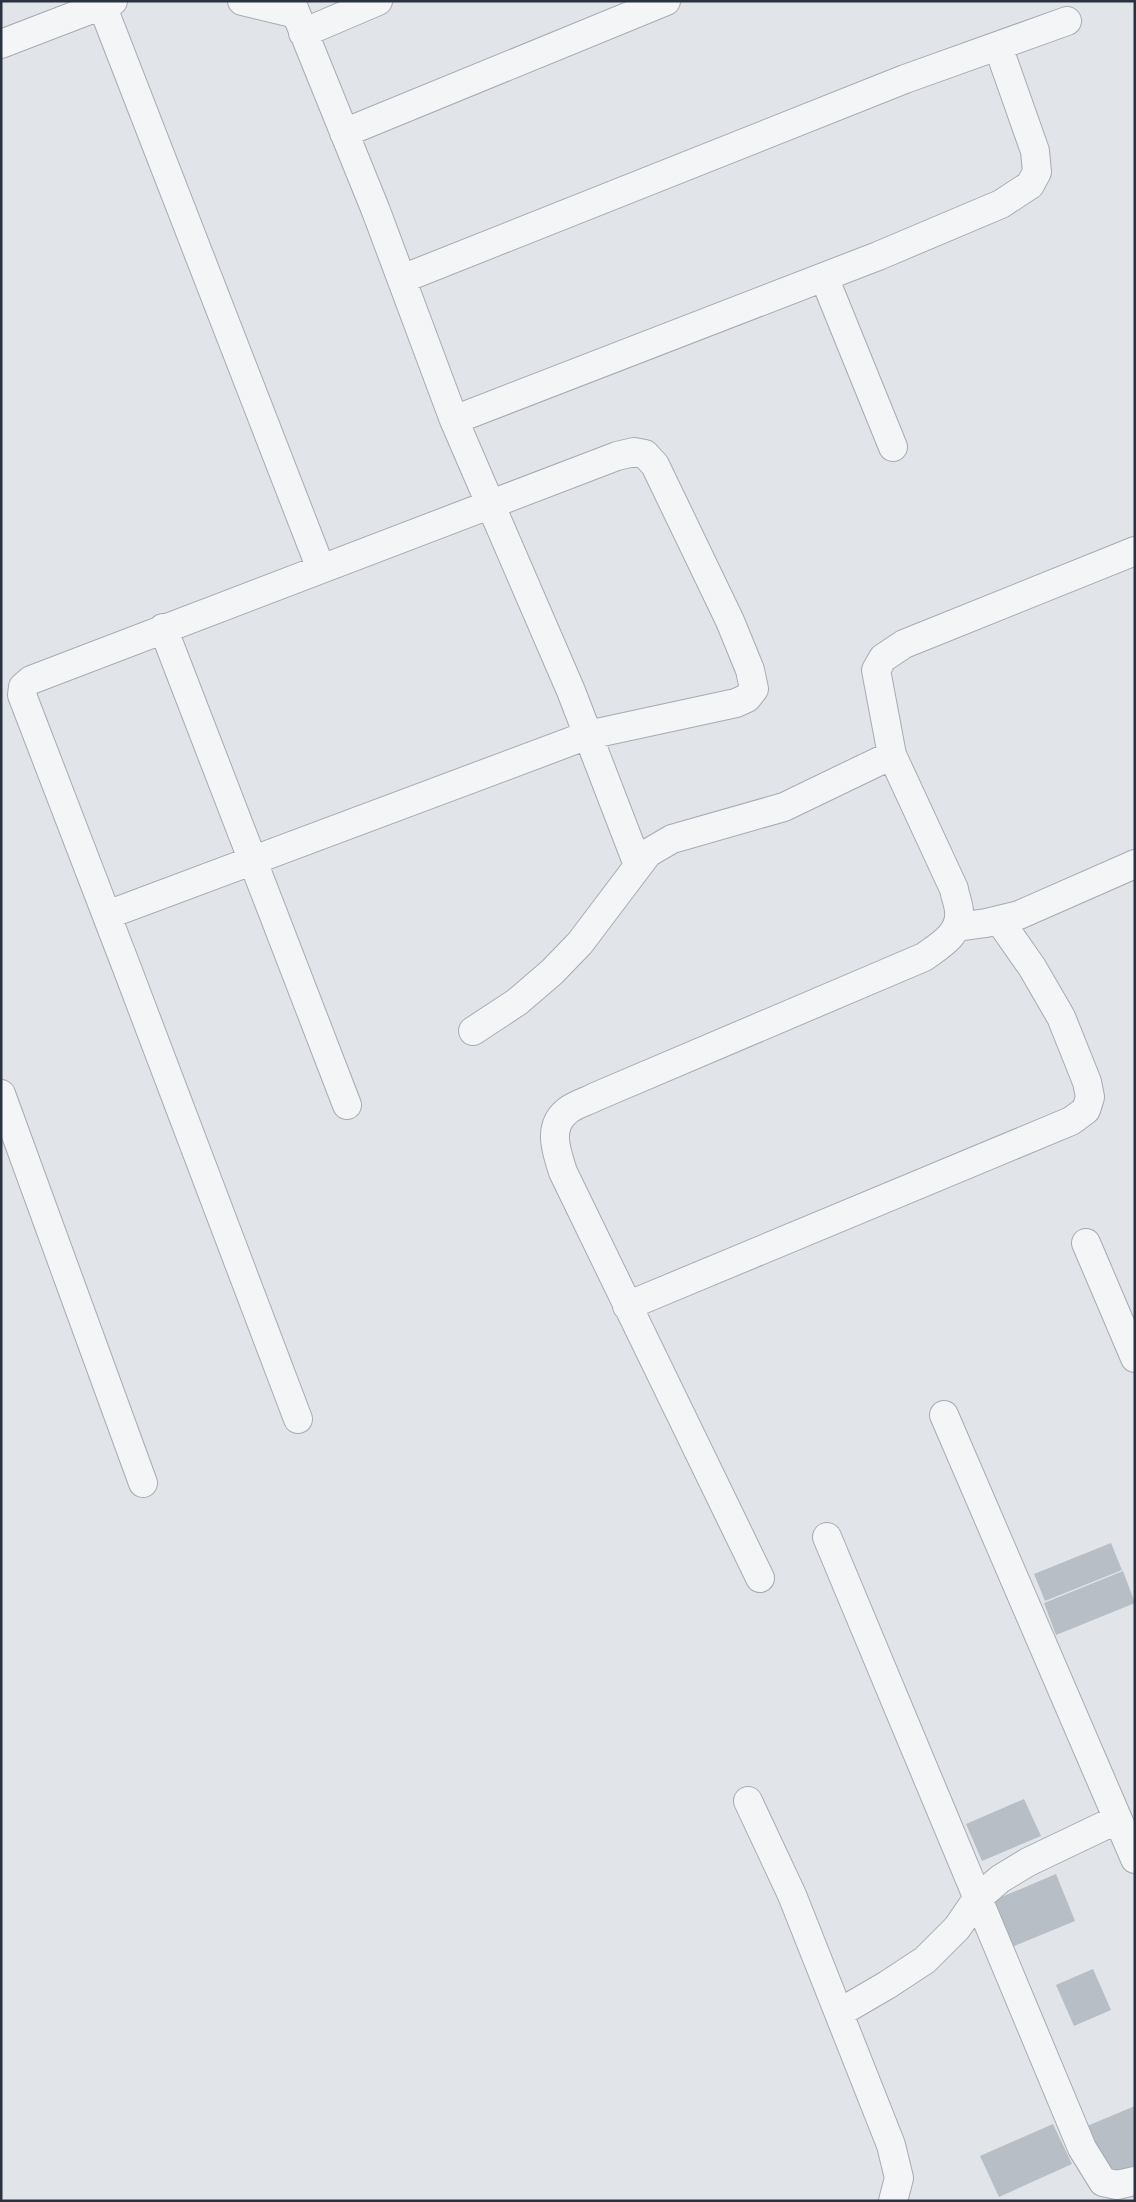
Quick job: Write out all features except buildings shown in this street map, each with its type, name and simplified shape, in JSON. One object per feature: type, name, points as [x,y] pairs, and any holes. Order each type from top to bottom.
[{"type":"street","points":[[242,1],[297,16],[378,1]]},
{"type":"street","points":[[344,133],[666,1]]},
{"type":"street","points":[[1,44],[107,3],[321,569]]},
{"type":"street","points":[[297,16],[402,279],[454,420],[588,735],[638,865]]},
{"type":"street","points":[[402,279],[832,107],[1067,21]]},
{"type":"street","points":[[454,420],[824,277],[1001,204],[1030,185],[1036,172],[1035,151],[998,46]]},
{"type":"street","points":[[824,277],[893,447]]},
{"type":"street","points":[[107,915],[588,735],[736,703],[748,698],[754,689],[747,662],[655,465],[645,454],[634,452],[617,456],[163,628],[31,680],[23,687],[22,694],[298,1419]]},
{"type":"street","points":[[760,1578],[563,1172],[554,1146],[556,1125],[566,1111],[924,957],[945,942],[957,927],[959,913],[954,889],[892,755],[876,670],[884,658],[904,644],[1135,551]]},
{"type":"street","points":[[163,628],[346,1105]]},
{"type":"street","points":[[473,1031],[517,1002],[552,972],[580,943],[648,853],[672,839],[784,807],[892,755]]},
{"type":"street","points":[[957,927],[1019,915],[1135,864]]},
{"type":"street","points":[[627,1306],[1070,1121],[1086,1110],[1090,1097],[1088,1082],[1061,1018],[1032,967],[999,920]]},
{"type":"street","points":[[1,1094],[143,1483]]},
{"type":"street","points":[[1086,1242],[1135,1358]]},
{"type":"street","points":[[944,1415],[1116,1820],[1135,1859]]},
{"type":"street","points":[[828,1538],[977,1900],[1082,2148],[1104,2182],[1117,2185],[1135,2181]]},
{"type":"street","points":[[748,1801],[792,1895],[891,2146],[899,2178],[893,2201]]},
{"type":"street","points":[[839,2012],[887,1985],[925,1960],[957,1928],[977,1900],[1000,1879],[1028,1862],[1116,1820]]}]
